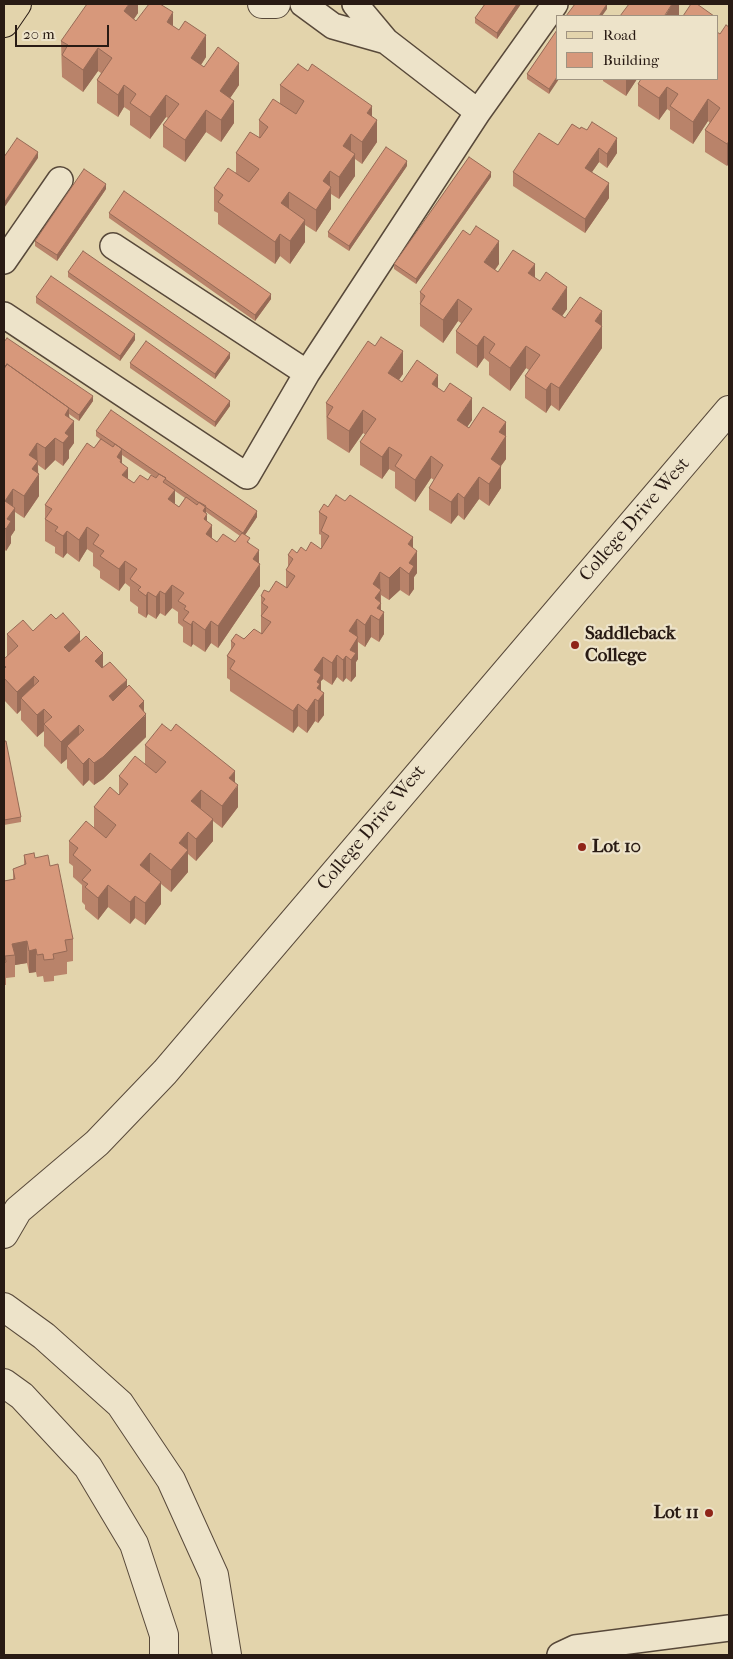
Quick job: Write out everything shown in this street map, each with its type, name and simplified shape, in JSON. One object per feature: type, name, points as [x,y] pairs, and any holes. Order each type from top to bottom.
[{"type":"main road","points":[[4,23],[17,4]]},
{"type":"street","points":[[262,4],[276,4]]},
{"type":"street","points":[[303,4],[333,26],[386,41]]},
{"type":"street","points":[[355,4],[386,41],[478,112]]},
{"type":"street","points":[[4,315],[247,476],[307,374],[478,112],[556,4]]},
{"type":"street","points":[[4,261],[60,180]]},
{"type":"street","points":[[113,246],[307,374]]},
{"type":"street","name":"College Drive West","points":[[4,1234],[18,1210],[97,1144],[165,1072],[729,410]]},
{"type":"street","points":[[4,1307],[44,1336],[120,1404],[171,1480],[214,1575],[227,1655]]},
{"type":"street","points":[[4,1383],[22,1396],[88,1467],[134,1544],[164,1635],[164,1655]]},
{"type":"street","points":[[560,1655],[575,1648],[729,1628]]},
{"type":"building","points":[[87,4],[129,4],[124,11],[136,21],[149,4],[160,4],[173,12],[167,22],[179,30],[185,21],[206,35],[191,58],[204,67],[218,47],[239,63],[220,91],[234,101],[221,120],[206,110],[185,140],[163,125],[179,104],[166,95],[150,117],[130,103],[136,94],[124,85],[118,95],[97,80],[112,58],[98,48],[83,70],[62,55],[68,45],[61,41]]},
{"type":"building","points":[[485,4],[517,4],[497,33],[475,18]]},
{"type":"building","points":[[575,4],[607,4],[600,15],[567,15]]},
{"type":"building","points":[[629,4],[672,4],[665,15],[621,15]]},
{"type":"building","points":[[691,4],[697,4],[713,15],[684,15]]},
{"type":"building","points":[[726,25],[729,27],[729,141],[727,144],[705,130],[720,108],[708,99],[693,122],[670,106],[678,94],[667,87],[659,98],[638,84],[640,80],[718,80],[718,33],[720,34]]},
{"type":"building","points":[[556,31],[556,78],[549,89],[527,74]]},
{"type":"building","points":[[298,64],[308,71],[312,64],[372,106],[367,113],[377,120],[362,142],[351,134],[343,146],[355,154],[339,177],[330,171],[323,181],[331,187],[316,210],[289,192],[281,203],[305,220],[290,241],[280,234],[275,242],[218,202],[223,195],[214,188],[228,168],[249,182],[259,169],[236,153],[250,132],[260,138],[268,127],[259,120],[273,99],[296,114],[304,101],[280,85]]},
{"type":"building","points":[[592,122],[617,138],[607,154],[599,148],[585,168],[609,183],[585,219],[513,172],[539,133],[558,145],[572,124],[580,129],[581,127],[587,130]]},
{"type":"building","points":[[17,138],[38,152],[4,203],[4,157]]},
{"type":"building","points":[[386,147],[407,161],[349,246],[328,232]]},
{"type":"building","points":[[469,157],[491,172],[416,279],[394,264]]},
{"type":"building","points":[[84,169],[106,184],[57,255],[35,241]]},
{"type":"building","points":[[124,191],[271,294],[255,315],[109,213]]},
{"type":"building","points":[[476,226],[499,241],[484,262],[498,272],[513,250],[535,264],[528,273],[540,281],[546,272],[567,287],[552,309],[565,318],[580,297],[602,311],[595,321],[602,326],[559,388],[551,383],[546,390],[525,376],[540,355],[526,346],[510,368],[489,353],[495,344],[484,336],[477,346],[456,331],[472,309],[458,299],[443,320],[420,304],[425,296],[420,292],[463,230],[470,235]]},
{"type":"building","points":[[83,251],[230,353],[215,374],[68,272]]},
{"type":"building","points":[[51,276],[135,334],[120,356],[36,297]]},
{"type":"building","points":[[381,337],[403,351],[388,373],[402,382],[417,360],[438,375],[432,384],[444,392],[450,383],[472,398],[457,420],[469,428],[483,407],[506,422],[499,432],[506,436],[491,459],[501,466],[489,484],[479,477],[464,498],[458,493],[451,502],[429,488],[443,465],[431,456],[415,480],[395,466],[402,455],[389,447],[382,457],[360,442],[376,419],[363,410],[349,431],[327,417],[333,407],[326,403],[368,341],[375,346]]},
{"type":"building","points":[[7,338],[93,396],[79,415],[7,364],[6,366],[4,365],[4,342]]},
{"type":"building","points":[[146,341],[230,401],[215,422],[130,363]]},
{"type":"building","points":[[7,364],[69,408],[65,415],[74,421],[65,433],[69,436],[63,443],[55,438],[45,448],[37,443],[29,455],[38,461],[32,469],[39,474],[24,496],[13,489],[5,501],[15,508],[7,519],[11,521],[6,529],[4,527],[4,369]]},
{"type":"building","points":[[111,410],[257,511],[243,533],[96,431]]},
{"type":"building","points":[[101,439],[113,447],[115,444],[122,449],[117,457],[128,468],[122,475],[134,483],[140,475],[148,480],[151,475],[156,478],[159,474],[166,478],[163,482],[175,490],[168,499],[179,507],[186,497],[197,505],[199,502],[206,506],[203,511],[207,514],[204,519],[212,525],[206,534],[217,542],[223,534],[235,542],[242,533],[250,538],[247,542],[259,550],[253,559],[260,564],[218,626],[211,621],[205,630],[193,621],[191,625],[183,620],[189,612],[184,609],[186,606],[178,601],[184,593],[172,585],[165,594],[160,591],[156,597],[148,592],[146,596],[138,590],[141,587],[130,579],[137,569],[125,561],[119,569],[100,556],[104,551],[93,544],[99,535],[87,527],[79,540],[67,531],[63,536],[55,531],[58,527],[45,519],[52,509],[45,505],[87,443],[94,448]]},
{"type":"building","points":[[336,495],[345,501],[350,495],[413,537],[408,544],[417,551],[409,563],[414,566],[409,574],[400,567],[389,578],[380,572],[373,584],[381,590],[375,598],[381,603],[377,608],[384,612],[379,620],[371,615],[365,625],[357,619],[349,631],[358,637],[350,650],[356,653],[351,660],[346,656],[343,660],[337,655],[332,663],[323,657],[314,670],[321,675],[317,682],[320,684],[317,688],[324,693],[318,701],[315,699],[307,711],[298,704],[293,711],[230,669],[235,661],[227,656],[235,644],[231,641],[236,634],[244,639],[254,629],[262,634],[271,622],[261,616],[268,607],[262,603],[265,599],[261,596],[264,590],[269,592],[276,581],[287,588],[295,576],[286,570],[293,559],[288,555],[292,549],[297,553],[301,547],[306,551],[311,542],[321,549],[329,536],[321,531],[327,517],[319,512],[324,504],[328,507]]},
{"type":"building","points":[[63,613],[80,632],[64,647],[69,652],[86,636],[103,653],[95,661],[102,668],[110,662],[127,680],[109,696],[113,701],[129,685],[144,701],[139,706],[146,714],[103,757],[94,763],[89,758],[83,764],[67,746],[84,730],[79,725],[61,742],[44,724],[52,717],[44,709],[37,715],[21,698],[39,681],[34,676],[17,692],[4,678],[4,669],[6,667],[4,659],[18,646],[7,634],[23,620],[33,631],[51,614],[56,619]]},
{"type":"building","points":[[162,724],[171,731],[176,724],[235,771],[229,778],[238,785],[222,806],[201,790],[191,801],[213,819],[196,839],[188,832],[179,843],[188,850],[171,870],[150,853],[140,865],[161,882],[145,903],[135,896],[130,902],[108,885],[98,898],[85,887],[88,884],[82,880],[91,870],[73,855],[78,848],[69,841],[86,821],[106,838],[116,825],[94,807],[110,787],[119,795],[128,784],[119,776],[135,756],[156,773],[166,762],[145,745]]},
{"type":"building","points":[[4,741],[6,741],[21,817],[4,820]]},
{"type":"building","points":[[34,853],[35,858],[48,855],[50,866],[58,864],[73,939],[65,940],[67,951],[53,954],[54,959],[44,960],[43,954],[37,955],[36,949],[29,951],[27,941],[12,944],[15,955],[5,956],[6,962],[4,963],[4,881],[15,879],[13,869],[26,864],[24,855]]},
{"type":"place","name":"Saddleback College","points":[[575,645]]},
{"type":"place","name":"Lot 10","points":[[582,847]]},
{"type":"place","name":"Lot 11","points":[[709,1513]]}]
